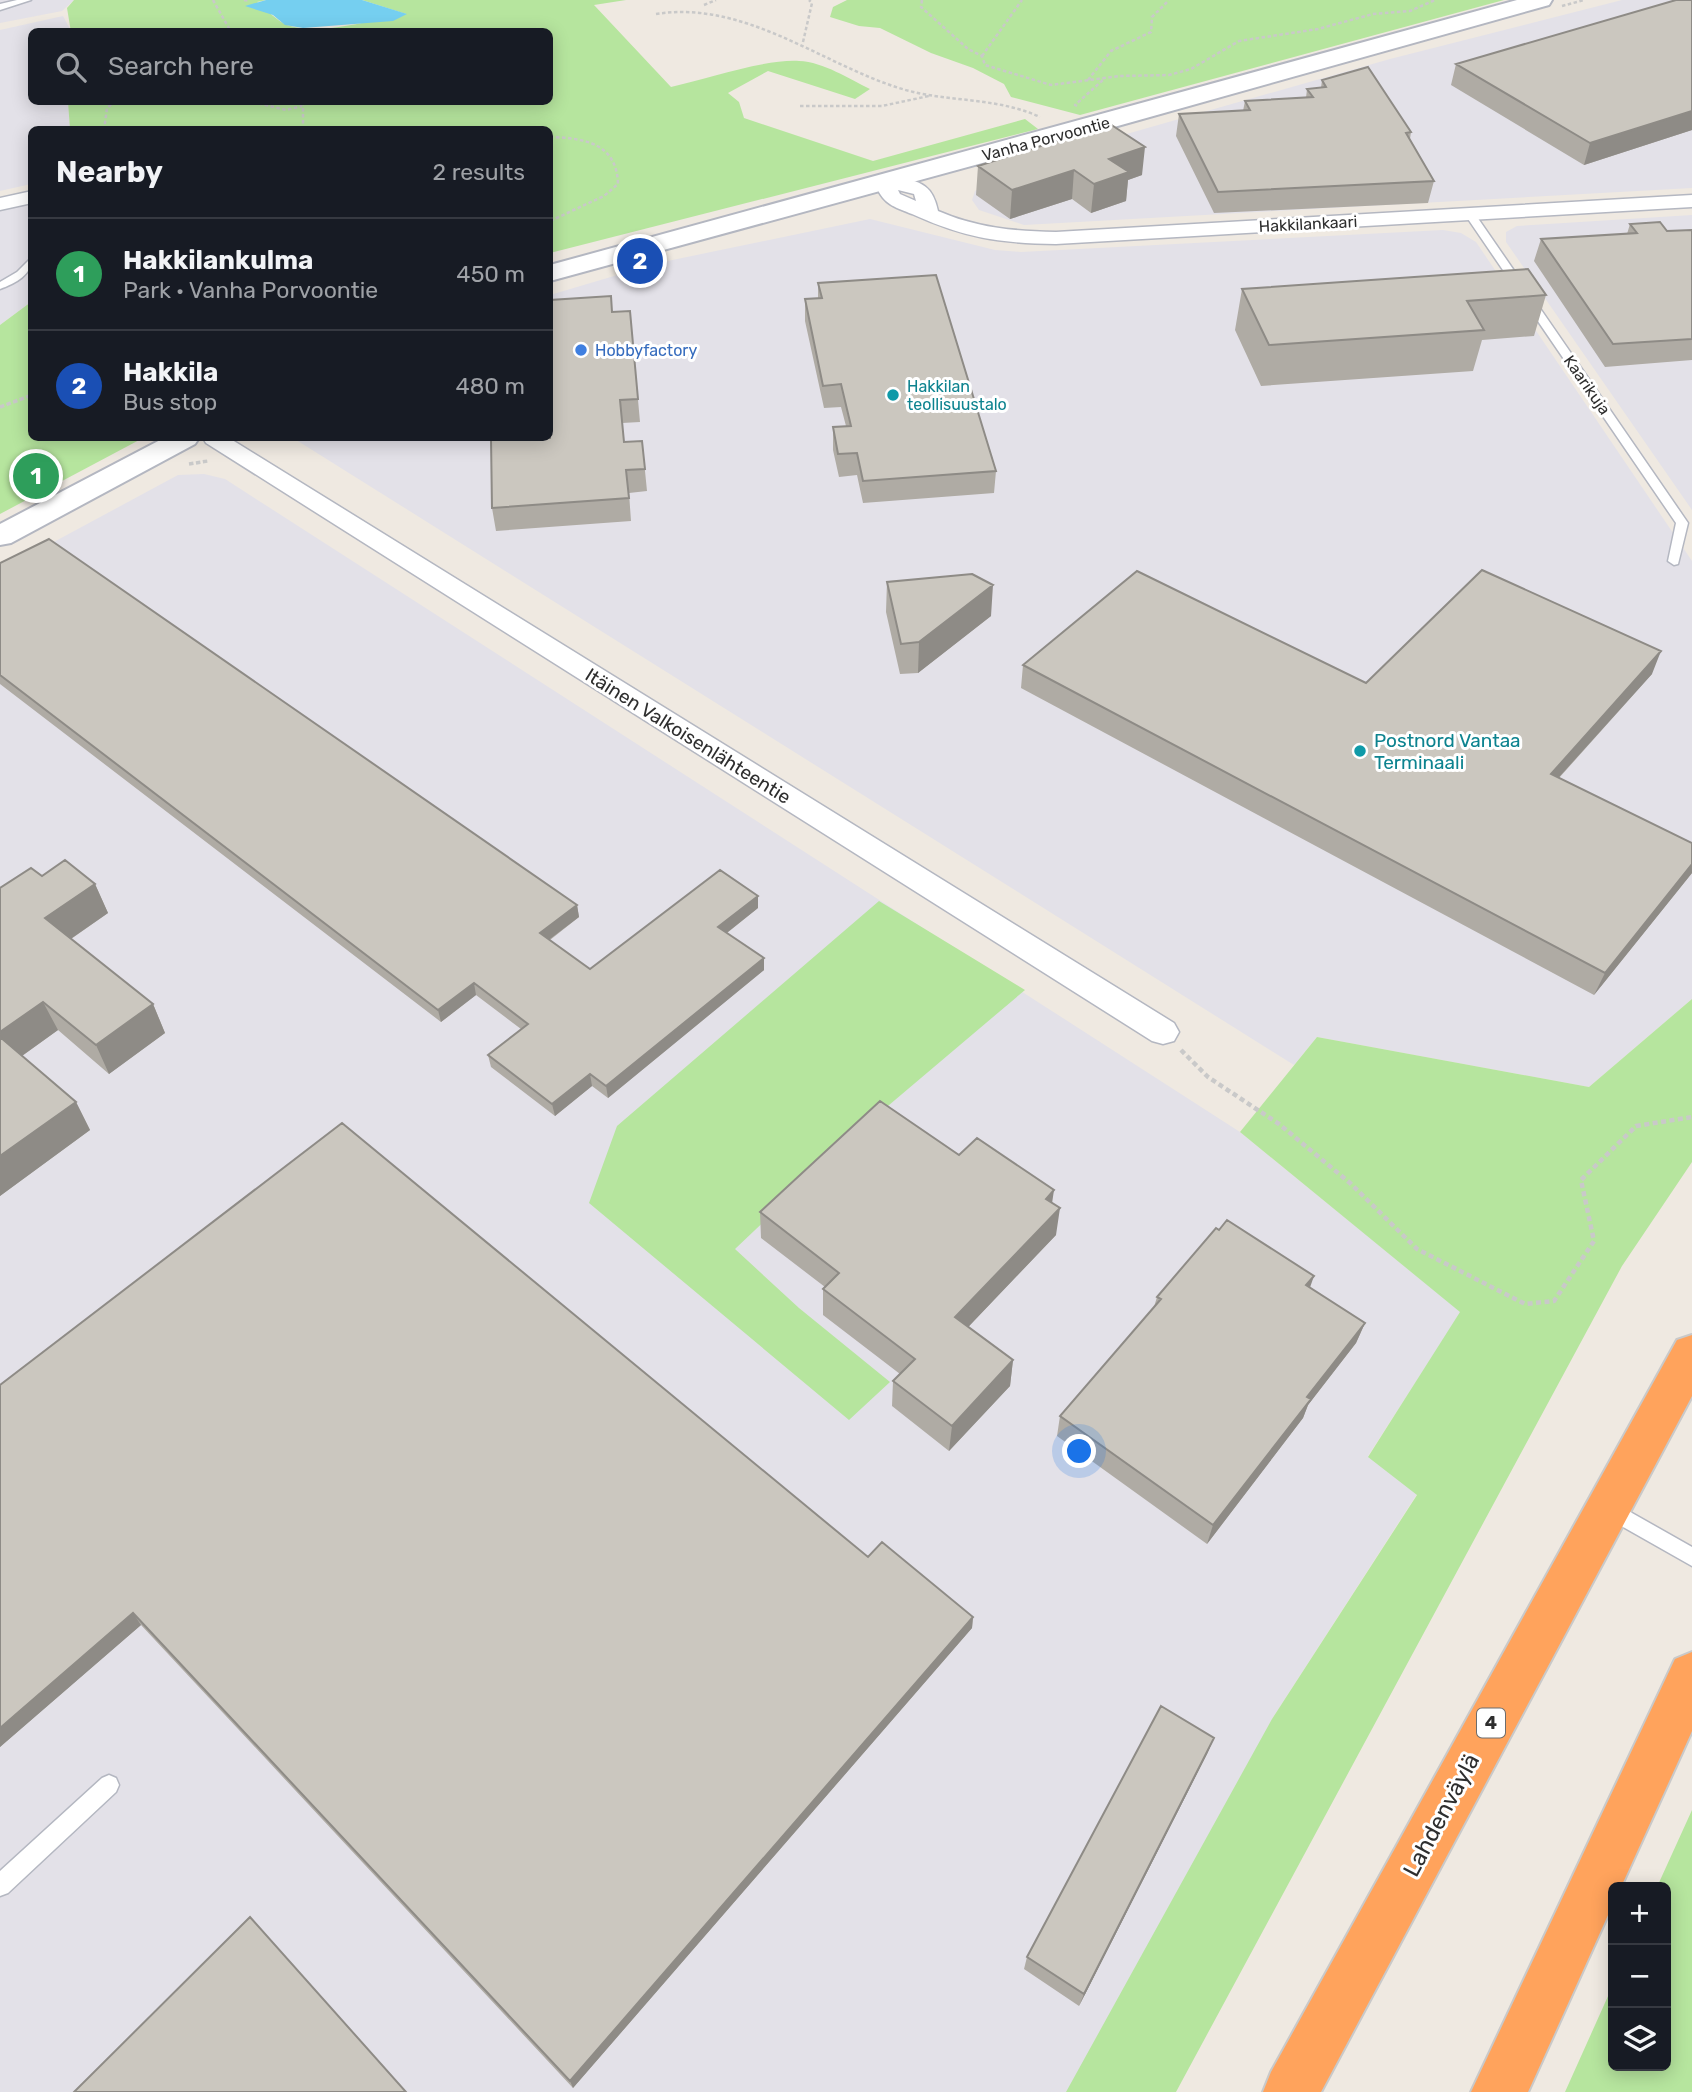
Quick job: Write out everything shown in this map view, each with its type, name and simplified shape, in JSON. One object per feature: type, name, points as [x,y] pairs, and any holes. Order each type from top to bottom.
[{"type":"highway","name":"Lahdenväylä","points":[[1291,2092],[1692,1354]]},
{"type":"highway","points":[[1499,2092],[1692,1676]]},
{"type":"main road","name":"Vanha Porvoontie","points":[[553,271],[1068,133],[1541,0]]},
{"type":"main road","points":[[0,536],[178,441]]},
{"type":"street","name":"Hakkilankaari","points":[[891,181],[888,190],[892,198],[956,226],[1008,237],[1056,238],[1692,201]]},
{"type":"street","points":[[0,204],[28,198]]},
{"type":"street","name":"Itäinen Valkoisenlähteentie","points":[[219,441],[1163,1032]]},
{"type":"lane","points":[[0,7],[27,0]]},
{"type":"lane","name":"Kaarikuja","points":[[1471,215],[1682,523],[1674,561]]},
{"type":"lane","points":[[0,286],[21,274],[28,265]]},
{"type":"lane","points":[[1607,1508],[1692,1557]]},
{"type":"lane","points":[[0,1885],[109,1785]]},
{"type":"path","points":[[212,0],[229,28]]},
{"type":"path","points":[[244,0],[250,1]]},
{"type":"path","points":[[712,7],[701,6],[716,0]]},
{"type":"path","points":[[803,42],[812,3],[809,0]]},
{"type":"path","points":[[922,0],[920,7],[941,27],[957,37],[965,49],[982,56],[985,65],[1003,69],[1035,83],[1049,85],[1180,74],[1203,62],[1220,48],[1237,41],[1275,32],[1341,24],[1367,15],[1410,12],[1435,0]]},
{"type":"path","points":[[982,56],[1022,0]]},
{"type":"path","points":[[1088,81],[1111,51],[1151,32],[1152,17],[1169,0]]},
{"type":"path","points":[[656,14],[679,6]]},
{"type":"path","points":[[793,35],[868,76],[930,95],[979,97],[1008,102],[1068,133]]},
{"type":"path","points":[[1080,82],[1092,90]]},
{"type":"path","points":[[800,106],[882,106],[909,103],[930,95]]},
{"type":"path","points":[[105,126],[107,108],[110,105]]},
{"type":"path","points":[[265,105],[286,110],[299,105]]},
{"type":"path","points":[[302,105],[303,126]]},
{"type":"path","points":[[553,137],[589,141],[604,147],[619,174],[618,184],[604,196],[553,220]]},
{"type":"path","points":[[0,407],[28,396]]},
{"type":"path","points":[[1163,1032],[1208,1077],[1279,1124],[1350,1183],[1417,1249],[1525,1304],[1555,1301],[1594,1241],[1581,1180],[1636,1126],[1692,1117]]},
{"type":"shaded area","points":[[0,0],[74,0],[62,11],[0,23]]},
{"type":"shaded area","points":[[1622,0],[1692,0],[1692,188],[1024,225],[979,210],[972,200],[975,191],[989,182],[1109,139],[1390,59]]},
{"type":"shaded area","points":[[63,16],[69,28],[28,28],[28,105],[68,105],[70,126],[28,126],[28,185],[0,191],[0,30]]},
{"type":"shaded area","points":[[28,205],[28,304],[0,325],[0,211]]},
{"type":"shaded area","points":[[1692,215],[1692,510],[1506,242],[1506,232],[1517,226]]},
{"type":"shaded area","points":[[870,219],[995,250],[1021,252],[1443,230],[1461,233],[1476,242],[1692,561],[1692,999],[1589,1087],[1317,1037],[1294,1065],[298,441],[553,441],[553,294],[658,263]]},
{"type":"shaded area","points":[[204,474],[225,479],[1240,1132],[1461,1312],[1368,1456],[1417,1494],[1272,1719],[1134,2092],[0,2092],[0,571],[178,475]]},
{"type":"green space","points":[[74,0],[266,0],[257,2],[283,23],[300,28],[70,28],[67,8]]},
{"type":"green space","points":[[362,0],[626,0],[594,5],[671,87],[753,66],[799,61],[827,68],[870,89],[855,99],[768,71],[728,93],[739,102],[744,118],[873,161],[1025,119],[1038,129],[553,252],[553,126],[70,126],[68,105],[553,105],[553,28],[330,28],[406,14]]},
{"type":"green space","points":[[847,0],[1504,0],[1080,115],[1011,97],[1004,84],[973,68],[931,53],[880,28],[859,26],[830,17],[833,7]]},
{"type":"green space","points":[[28,304],[28,441],[137,441],[0,514],[0,325]]},
{"type":"green space","points":[[879,901],[1025,990],[869,1122],[735,1249],[799,1308],[890,1382],[849,1420],[589,1203],[617,1126]]},
{"type":"green space","points":[[1692,999],[1692,1162],[1622,1266],[1176,2092],[1066,2092],[1272,1719],[1417,1495],[1368,1457],[1460,1312],[1240,1132],[1317,1037],[1589,1087]]},
{"type":"green space","points":[[1692,1810],[1692,2092],[1565,2092],[1608,1996],[1608,2071],[1671,2071],[1671,1882],[1659,1882]]},
{"type":"water","points":[[266,0],[362,0],[407,14],[393,21],[303,28],[285,25],[273,15],[245,6]]},
{"type":"building","points":[[1676,0],[1692,0],[1692,111],[1590,143],[1456,64]]},
{"type":"building","points":[[1368,67],[1411,132],[1406,133],[1434,181],[1218,192],[1179,114],[1250,110],[1245,101],[1313,97],[1307,89],[1326,87],[1322,80]]},
{"type":"building","points":[[1110,124],[1145,147],[1109,159],[1129,172],[1094,184],[1074,170],[1012,190],[978,166]]},
{"type":"building","points":[[1660,222],[1667,231],[1692,230],[1692,339],[1613,344],[1541,239],[1637,233],[1630,224]]},
{"type":"building","points":[[1528,269],[1546,295],[1467,301],[1484,330],[1269,345],[1242,289]]},
{"type":"building","name":"Hakkilan teollisuustalo","points":[[936,275],[996,471],[863,481],[857,453],[838,454],[833,427],[851,426],[841,384],[823,386],[805,299],[822,298],[818,283]]},
{"type":"building","points":[[611,296],[612,312],[630,311],[638,399],[620,400],[624,442],[642,441],[645,469],[626,470],[629,498],[492,508],[491,441],[553,441],[553,300]]},
{"type":"building","points":[[49,539],[577,905],[540,933],[590,969],[720,870],[758,896],[718,927],[764,958],[606,1086],[590,1074],[552,1104],[488,1055],[528,1024],[474,983],[438,1010],[0,675],[0,563]]},
{"type":"building","name":"Postnord Vantaa Terminaali","points":[[1482,570],[1661,651],[1551,774],[1692,843],[1692,864],[1605,973],[1023,665],[1137,571],[1366,683]]},
{"type":"building","points":[[972,574],[993,585],[919,642],[901,644],[887,582]]},
{"type":"building","points":[[65,860],[95,884],[45,918],[153,1004],[96,1045],[43,1002],[0,1032],[0,888],[31,868],[42,876]]},
{"type":"building","points":[[0,1037],[76,1102],[0,1156]]},
{"type":"building","points":[[880,1101],[959,1155],[977,1138],[1054,1190],[1046,1199],[1060,1208],[955,1317],[1013,1360],[952,1426],[893,1381],[915,1359],[823,1289],[839,1273],[760,1212]]},
{"type":"building","points":[[342,1123],[868,1557],[882,1542],[973,1617],[570,2081],[133,1613],[0,1728],[0,1385]]},
{"type":"building","points":[[1227,1220],[1314,1276],[1306,1285],[1365,1323],[1307,1397],[1311,1399],[1213,1525],[1060,1416],[1161,1299],[1157,1297],[1216,1228],[1219,1230]]},
{"type":"building","points":[[1161,1706],[1214,1738],[1084,1994],[1027,1957]]},
{"type":"building","points":[[250,1917],[406,2092],[74,2092]]},
{"type":"place","name":"Hakkila","points":[[640,261]]},
{"type":"place","name":"Hobbyfactory","points":[[581,350]]},
{"type":"place","name":"Hakkilan teollisuustalo","points":[[893,395]]},
{"type":"place","name":"Hakkilankulma","points":[[36,476]]},
{"type":"place","name":"Postnord Vantaa Terminaali","points":[[1360,751]]}]
